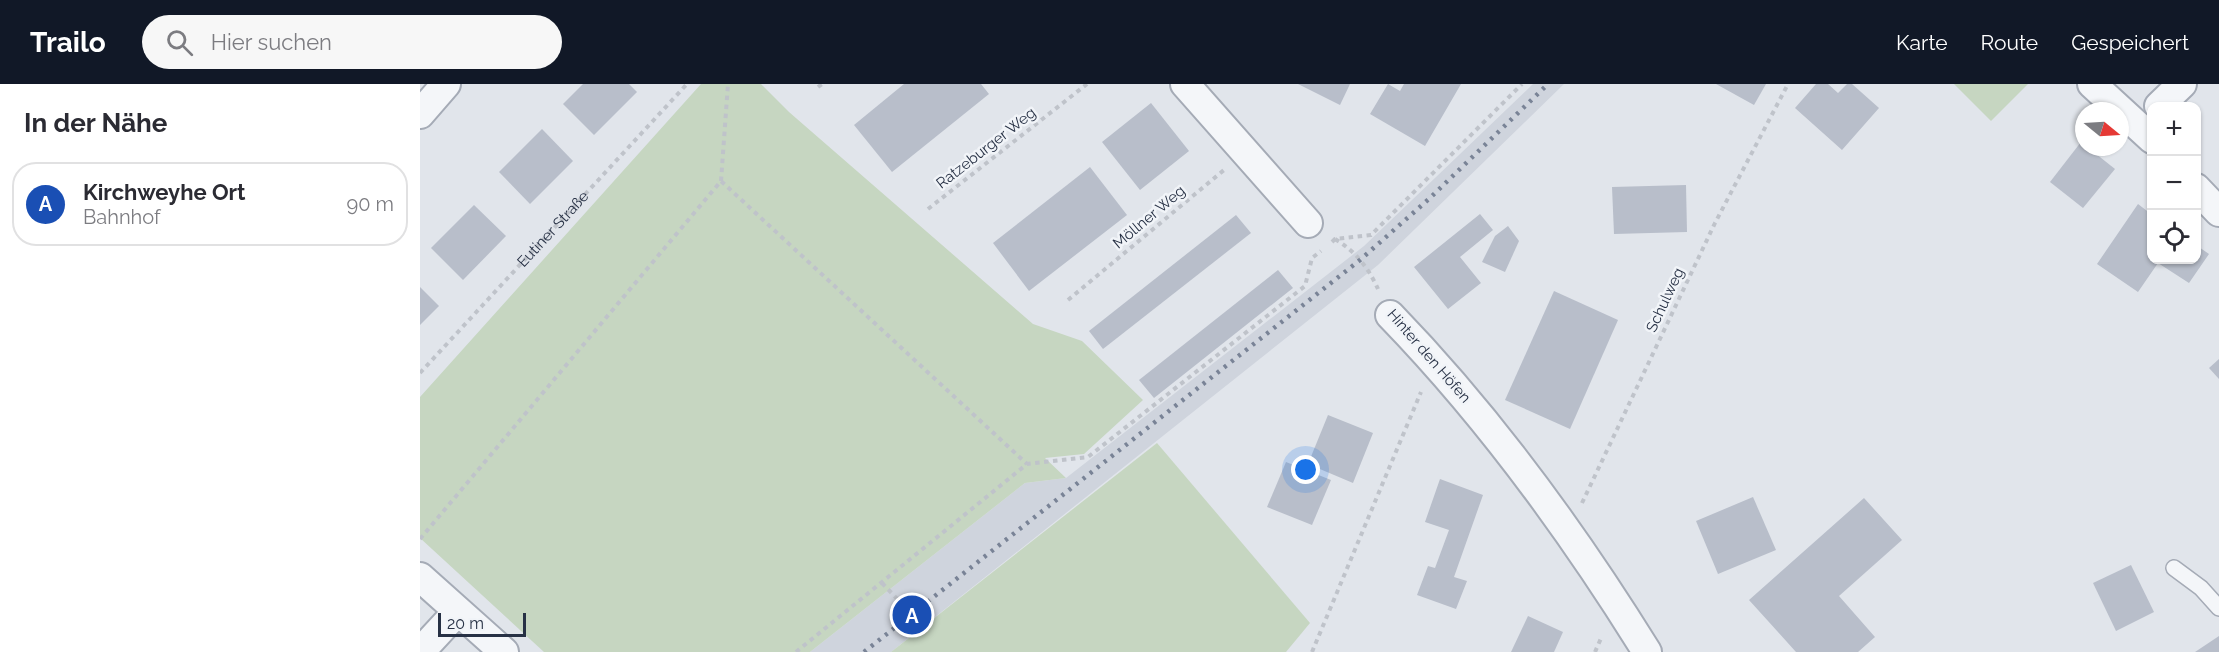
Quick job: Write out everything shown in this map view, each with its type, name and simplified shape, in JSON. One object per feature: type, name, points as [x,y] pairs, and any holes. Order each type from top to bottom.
[{"type":"street","points":[[420,114],[446,84]]},
{"type":"street","points":[[1185,84],[1308,223]]},
{"type":"street","points":[[2092,84],[2147,126]]},
{"type":"street","points":[[2164,102],[2182,84]]},
{"type":"street","points":[[2201,193],[2219,212]]},
{"type":"street","name":"Hinter den Höfen","points":[[1390,315],[1462,393],[1569,530],[1647,652]]},
{"type":"street","points":[[420,577],[504,652]]},
{"type":"street","points":[[420,652],[457,612]]},
{"type":"lane","points":[[2174,568],[2201,588],[2219,608]]},
{"type":"path","name":"Eutiner Straße","points":[[420,373],[687,84]]},
{"type":"path","points":[[420,539],[722,181],[728,84]]},
{"type":"path","name":"Ratzeburger Weg","points":[[928,209],[1087,84]]},
{"type":"path","points":[[796,652],[1027,464],[1088,457],[1305,286],[1312,258],[1335,239],[1371,235],[1522,84]]},
{"type":"path","name":"Schulweg","points":[[1569,530],[1715,223],[1788,84]]},
{"type":"path","name":"Möllner Weg","points":[[1068,300],[1245,152]]},
{"type":"path","points":[[722,181],[1027,464]]},
{"type":"path","name":"Hinter den Höfen","points":[[1308,223],[1349,247],[1370,271],[1390,315]]},
{"type":"path","points":[[1312,652],[1434,361]]},
{"type":"path","points":[[882,583],[904,606]]},
{"type":"shaded area","points":[[1533,84],[1564,84],[1378,265],[891,652],[810,652],[1025,483],[1066,478],[1364,246]]},
{"type":"green space","points":[[701,84],[761,84],[789,112],[1033,324],[1082,341],[1143,400],[1084,454],[1045,458],[1066,478],[1025,483],[810,652],[544,652],[420,538],[420,397]]},
{"type":"green space","points":[[1954,84],[2028,84],[1991,121]]},
{"type":"green space","points":[[1157,443],[1310,623],[1286,652],[891,652]]},
{"type":"building","points":[[583,84],[629,84],[637,92],[594,135],[563,104]]},
{"type":"building","points":[[904,84],[981,84],[989,94],[892,172],[854,125]]},
{"type":"building","points":[[1298,84],[1350,84],[1340,105]]},
{"type":"building","points":[[1388,84],[1400,91],[1404,84],[1461,84],[1425,146],[1370,114]]},
{"type":"building","points":[[1716,84],[1766,84],[1754,105]]},
{"type":"building","points":[[1816,84],[1828,84],[1838,93],[1847,84],[1852,84],[1879,108],[1842,150],[1795,108]]},
{"type":"building","points":[[1151,103],[1189,151],[1140,190],[1102,142]]},
{"type":"building","points":[[542,129],[573,161],[530,204],[499,172]]},
{"type":"building","points":[[2075,150],[2075,156],[2099,156],[2115,169],[2083,208],[2050,182]]},
{"type":"building","points":[[1090,167],[1127,215],[1029,291],[993,243]]},
{"type":"building","points":[[1686,185],[1687,232],[1614,234],[1612,187]]},
{"type":"building","points":[[2138,204],[2147,211],[2147,264],[2157,264],[2138,292],[2097,264]]},
{"type":"building","points":[[474,205],[506,236],[463,280],[431,248]]},
{"type":"building","points":[[1480,214],[1493,230],[1460,257],[1481,283],[1448,309],[1414,267]]},
{"type":"building","points":[[1236,215],[1251,233],[1103,349],[1089,331]]},
{"type":"building","points":[[1508,226],[1519,241],[1505,272],[1482,262],[1495,236]]},
{"type":"building","points":[[2201,248],[2209,254],[2189,283],[2160,264],[2201,264]]},
{"type":"building","points":[[1278,270],[1293,288],[1154,398],[1139,380]]},
{"type":"building","points":[[420,287],[439,306],[420,325]]},
{"type":"building","points":[[1554,291],[1618,320],[1570,429],[1505,400]]},
{"type":"building","points":[[2219,359],[2219,379],[2209,368]]},
{"type":"building","points":[[1328,415],[1373,433],[1353,483],[1308,464]]},
{"type":"building","points":[[1286,462],[1331,480],[1312,525],[1267,507]]},
{"type":"building","points":[[1440,479],[1483,495],[1454,577],[1467,581],[1456,609],[1417,595],[1428,566],[1435,568],[1449,530],[1425,522]]},
{"type":"building","points":[[1753,497],[1776,550],[1718,574],[1696,521]]},
{"type":"building","points":[[1864,498],[1902,540],[1839,596],[1875,637],[1858,652],[1796,652],[1749,600]]},
{"type":"building","points":[[2131,565],[2154,612],[2116,631],[2093,583]]},
{"type":"building","points":[[1528,616],[1563,632],[1554,652],[1511,652]]},
{"type":"building","points":[[2219,636],[2219,652],[2195,652]]},
{"type":"railway","points":[[864,652],[1360,260],[1430,198],[1548,84]]},
{"type":"place","name":"Kirchweyhe Ort","points":[[912,615]]}]
